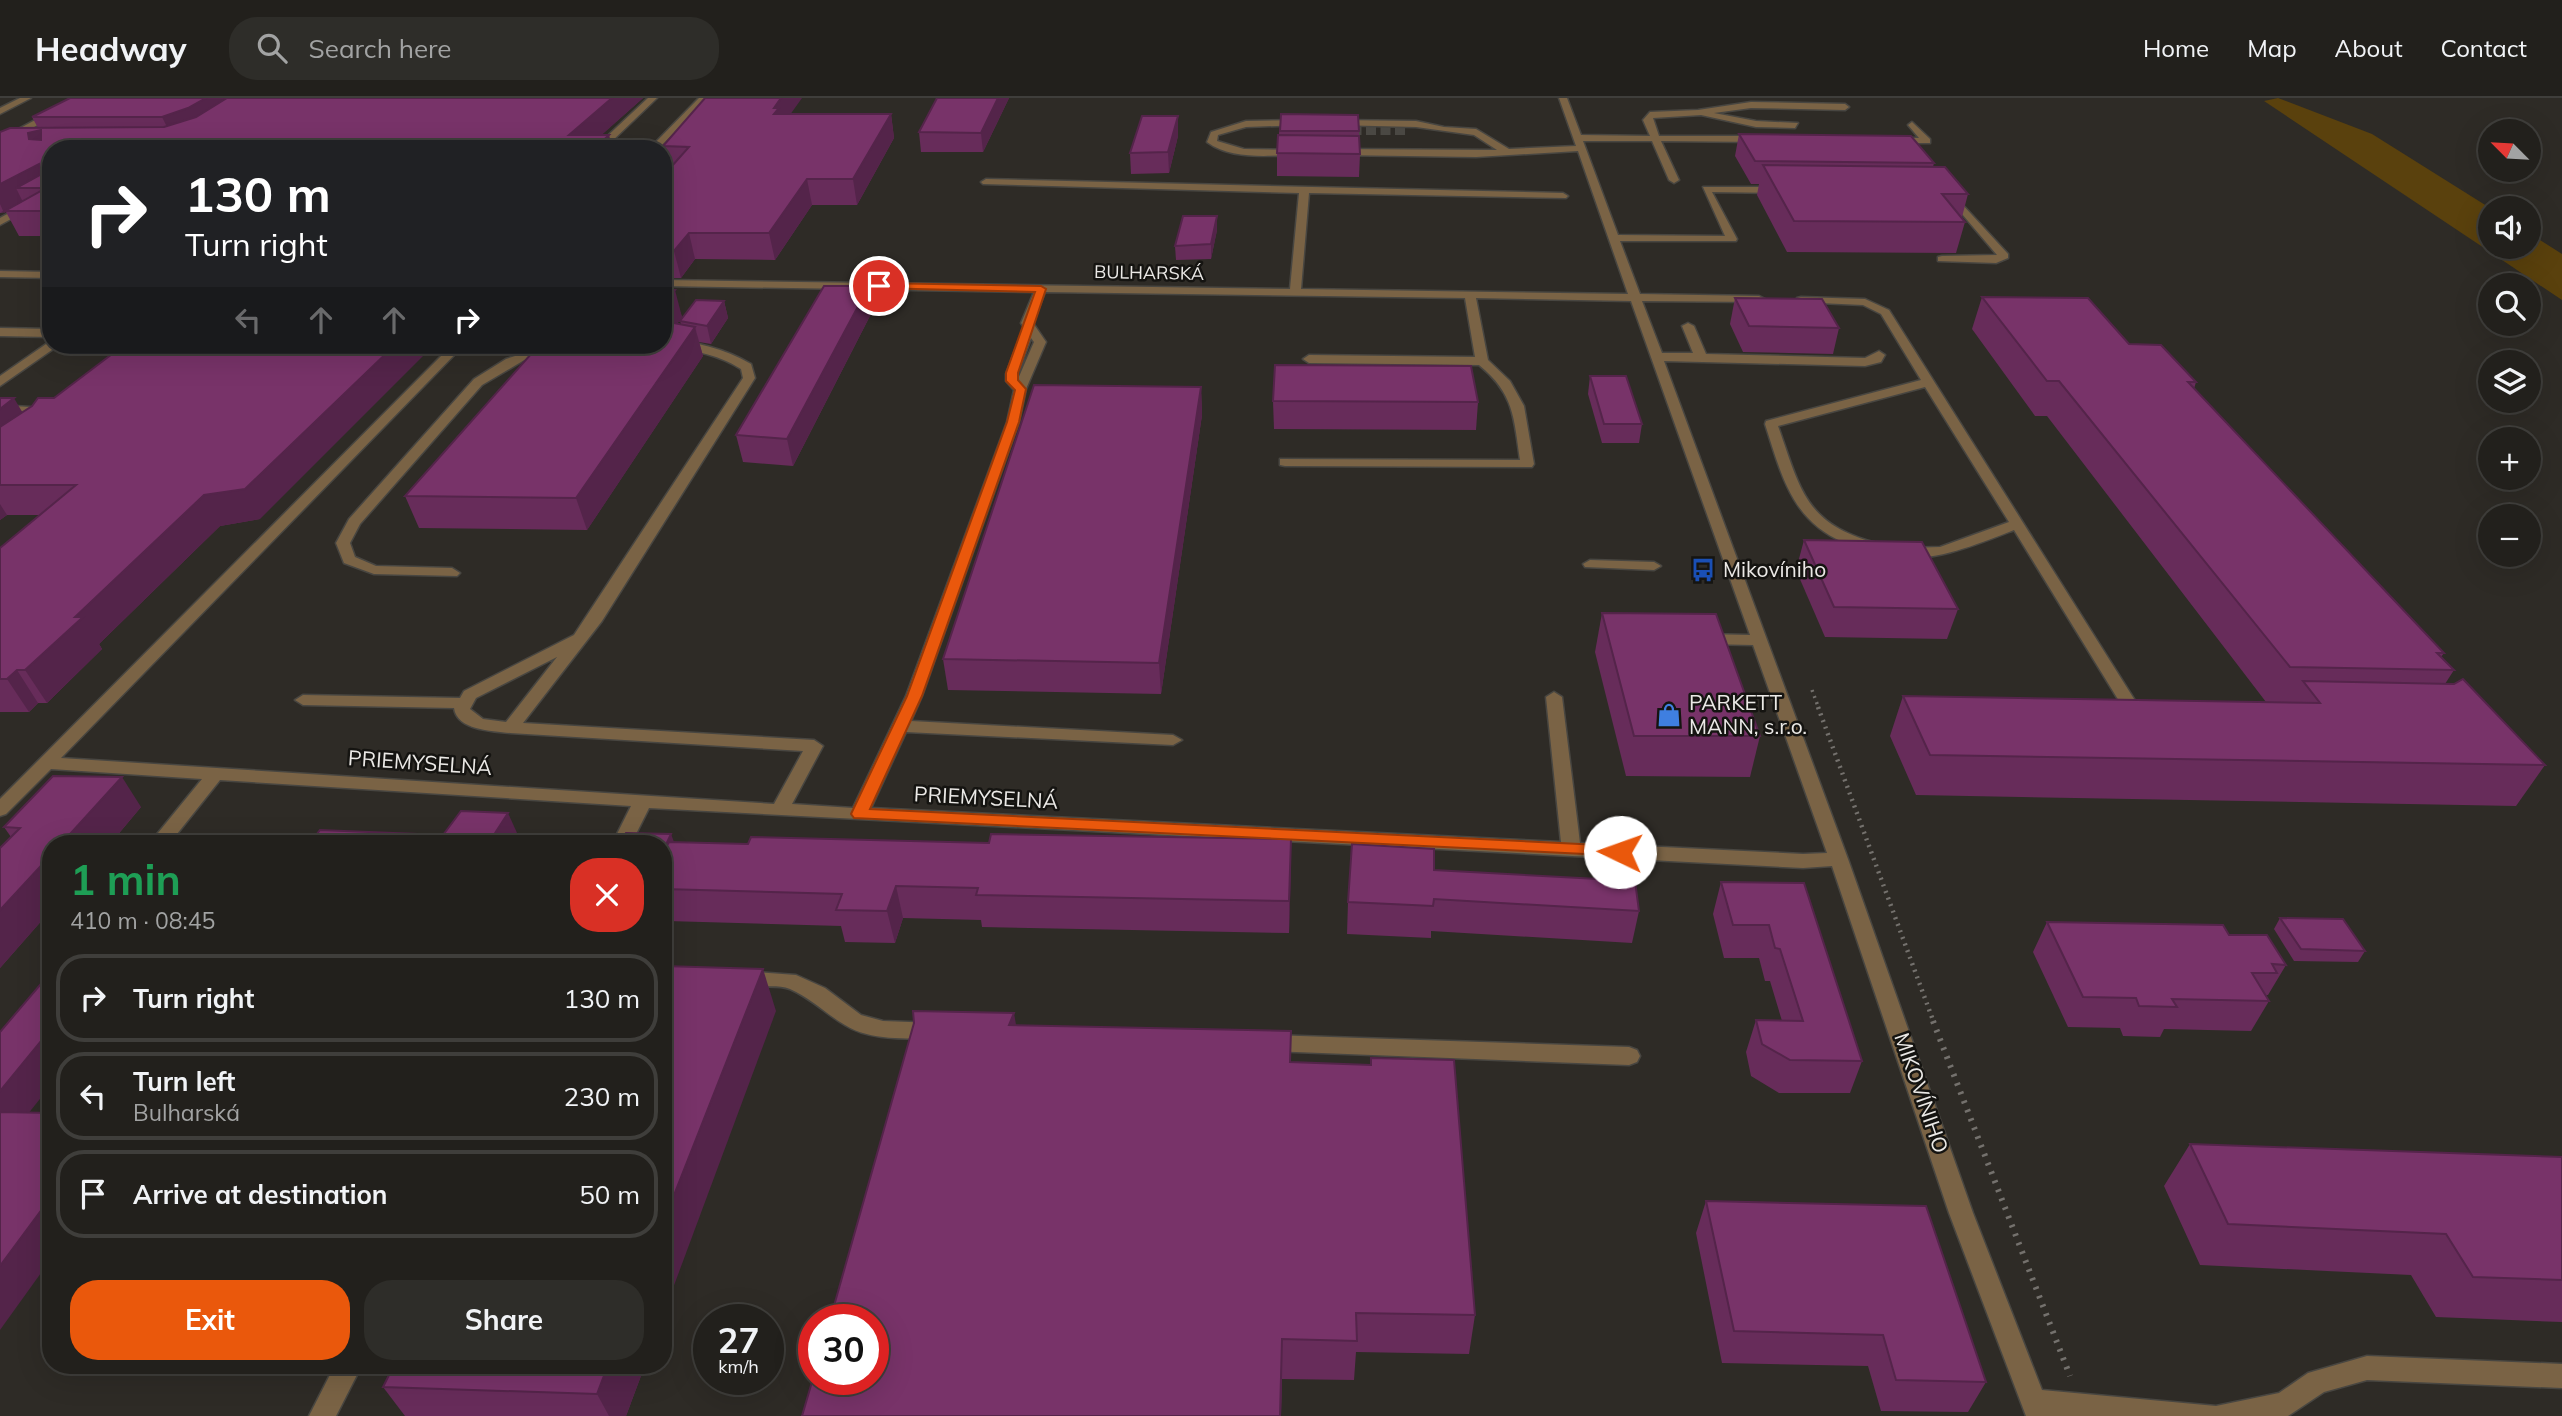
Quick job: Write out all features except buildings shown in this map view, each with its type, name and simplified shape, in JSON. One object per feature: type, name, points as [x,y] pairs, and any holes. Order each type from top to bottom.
[{"type":"street","points":[[0,111],[27,98]]},
{"type":"street","points":[[0,144],[82,98]]},
{"type":"street","points":[[608,140],[653,98]]},
{"type":"street","points":[[662,140],[704,98]]},
{"type":"street","name":"MIKOVÍNIHO","points":[[1563,98],[1839,859],[1961,1213],[2036,1409]]},
{"type":"street","points":[[1698,113],[1742,123],[1797,129],[1783,105]]},
{"type":"street","points":[[1674,180],[1647,120],[1650,115],[1698,113],[1741,106],[1845,107]]},
{"type":"street","points":[[1307,123],[1249,123],[1214,134],[1212,142],[1224,149],[1313,152]]},
{"type":"street","points":[[1321,123],[1416,124],[1444,130]]},
{"type":"street","points":[[1885,141],[1927,141],[1912,125]]},
{"type":"street","points":[[1228,128],[1281,129]]},
{"type":"street","points":[[1407,130],[1476,132],[1505,151]]},
{"type":"street","points":[[1326,152],[1476,154],[1656,138],[1776,140]]},
{"type":"street","points":[[0,144],[13,145]]},
{"type":"street","points":[[986,182],[1563,196]]},
{"type":"street","points":[[1295,292],[1304,189]]},
{"type":"street","points":[[1613,238],[1732,239],[1706,189],[1787,190]]},
{"type":"street","points":[[1934,191],[1947,191],[2004,256],[1996,260],[1942,259]]},
{"type":"street","points":[[0,222],[42,198]]},
{"type":"street","points":[[0,274],[42,275]]},
{"type":"street","name":"BULHARSKÁ","points":[[672,284],[713,288],[1041,289],[1770,299]]},
{"type":"street","points":[[859,814],[914,696],[1013,422],[1020,389],[1040,342],[1027,323],[1041,289]]},
{"type":"street","points":[[1470,295],[1482,361]]},
{"type":"street","points":[[1784,300],[1852,301],[1878,307],[1885,312],[2018,524],[2140,710],[2107,709]]},
{"type":"street","points":[[1688,326],[1701,357]]},
{"type":"street","points":[[0,332],[42,333]]},
{"type":"street","points":[[510,728],[582,635],[749,378],[747,367],[735,359],[672,340]]},
{"type":"street","points":[[0,382],[42,353]]},
{"type":"street","points":[[0,810],[449,354]]},
{"type":"street","points":[[453,573],[374,570],[349,559],[343,543],[354,522],[478,382],[491,371],[533,354]]},
{"type":"street","points":[[1657,357],[1865,362],[1877,359],[1879,355]]},
{"type":"street","points":[[1286,462],[1527,464],[1515,393],[1501,375],[1482,361],[1309,359]]},
{"type":"street","points":[[1929,382],[1771,424],[1800,502],[1824,526],[1861,545],[1907,552],[1942,551],[2018,524]]},
{"type":"street","points":[[0,409],[44,412],[50,420],[42,430]]},
{"type":"street","points":[[1590,564],[1654,566]]},
{"type":"street","points":[[582,635],[535,664],[479,689],[470,695],[461,710],[478,724],[510,728],[814,746],[780,810]]},
{"type":"street","points":[[1687,638],[1760,640]]},
{"type":"street","points":[[1554,697],[1571,850]]},
{"type":"street","points":[[303,700],[465,703]]},
{"type":"street","points":[[901,726],[1173,740]]},
{"type":"street","name":"PRIEMYSELNÁ","points":[[46,763],[780,810],[1803,861],[1839,859]]},
{"type":"street","points":[[165,835],[216,773]]},
{"type":"street","points":[[626,835],[643,801]]},
{"type":"street","points":[[726,978],[789,981],[818,994],[854,1021],[883,1029],[953,1031]]},
{"type":"street","points":[[1245,1042],[1629,1056]]},
{"type":"street","points":[[2223,1416],[2284,1405],[2317,1382],[2367,1368],[2562,1376]]},
{"type":"street","points":[[322,1416],[344,1374]]},
{"type":"street","points":[[2036,1409],[2082,1405],[2209,1416]]},
{"type":"path","points":[[1812,691],[1950,1068],[2082,1405]]},
{"type":"shaded area","points":[[2278,98],[2372,134],[2478,200],[2478,244],[2264,101]]},
{"type":"shaded area","points":[[2541,241],[2562,254],[2562,300],[2541,286],[2541,273],[2522,273],[2501,259],[2541,259]]},
{"type":"tunnel","points":[[1337,130],[1407,130]]},
{"type":"place","name":"Mikovíniho","points":[[1703,570]]},
{"type":"place","name":"PARKETT MANN, s.r.o.","points":[[1669,715]]},
{"type":"route","points":[[879,286],[1041,289],[1027,323],[1029,329],[1012,373],[1012,381],[1020,389],[1013,422],[914,696],[859,814],[1620,852]]}]
